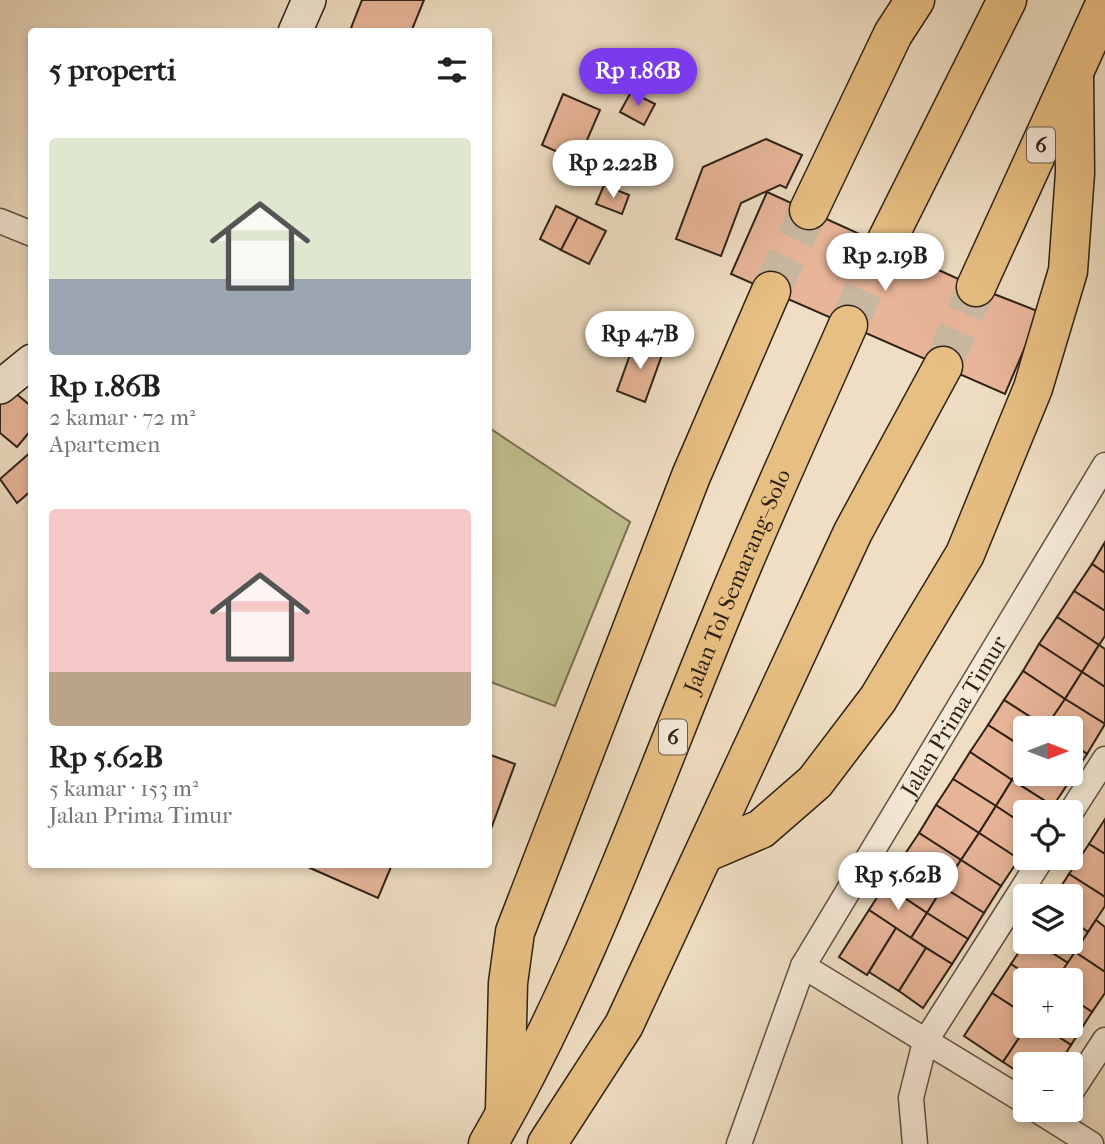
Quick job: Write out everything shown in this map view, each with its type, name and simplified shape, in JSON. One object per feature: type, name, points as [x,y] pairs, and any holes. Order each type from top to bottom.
[{"type":"highway","points":[[809,210],[893,34],[915,0]]},
{"type":"highway","points":[[885,244],[1007,0]]},
{"type":"highway","name":"6","points":[[976,287],[1105,4]]},
{"type":"highway","points":[[707,852],[761,829],[816,782],[878,699],[965,554],[1033,388],[1068,271],[1075,173],[1074,74]]},
{"type":"highway","points":[[496,1129],[515,932],[691,476],[771,291]]},
{"type":"highway","name":"Jalan Tol Semarang–Solo","points":[[496,1129],[530,1072],[615,885],[729,596],[848,325]]},
{"type":"highway","points":[[547,1144],[624,1025],[707,852],[853,532],[943,366]]},
{"type":"main road","points":[[297,28],[309,0]]},
{"type":"main road","points":[[0,387],[28,363]]},
{"type":"street","points":[[0,221],[28,232]]},
{"type":"street","name":"Jalan Prima Timur","points":[[739,1144],[803,966],[1105,466]]},
{"type":"street","points":[[1079,800],[1105,759]]},
{"type":"street","points":[[915,1144],[911,1098],[925,1042],[1034,870]]},
{"type":"street","points":[[803,966],[1013,1094]]},
{"type":"street","points":[[1083,1074],[1105,1041]]},
{"type":"street","points":[[1062,1122],[1091,1144]]},
{"type":"shaded area","points":[[492,430],[630,522],[555,706],[492,682]]},
{"type":"building","points":[[362,0],[424,0],[413,28],[351,28]]},
{"type":"building","points":[[631,92],[655,104],[644,125],[620,112]]},
{"type":"building","points":[[563,94],[600,110],[578,161],[542,145]]},
{"type":"building","points":[[766,139],[802,155],[786,188],[780,185],[741,203],[721,256],[676,239],[703,167]]},
{"type":"building","points":[[604,185],[629,195],[622,214],[596,204]]},
{"type":"building","points":[[767,192],[976,287],[1040,312],[1005,394],[731,274]]},
{"type":"building","points":[[556,206],[578,217],[561,250],[540,239]]},
{"type":"building","points":[[578,217],[606,231],[589,264],[561,250]]},
{"type":"building","points":[[635,341],[663,352],[645,402],[617,391]]},
{"type":"building","points":[[7,386],[28,404],[28,434],[17,447],[0,433],[0,395]]},
{"type":"building","points":[[28,454],[28,493],[17,503],[0,479]]},
{"type":"building","points":[[1105,542],[1105,573],[1092,564]]},
{"type":"building","points":[[1092,564],[1105,573],[1105,611],[1074,591]]},
{"type":"building","points":[[1074,591],[1105,611],[1105,636],[1099,645],[1057,617]]},
{"type":"building","points":[[1057,617],[1099,645],[1082,672],[1039,644]]},
{"type":"building","points":[[1039,644],[1082,672],[1065,699],[1023,671]]},
{"type":"building","points":[[1099,645],[1105,649],[1105,687],[1082,672]]},
{"type":"building","points":[[1023,671],[1065,699],[1053,716],[1029,716],[1004,700]]},
{"type":"building","points":[[1082,672],[1105,687],[1105,724],[1065,699]]},
{"type":"building","points":[[1065,699],[1105,724],[1087,754],[1083,751],[1083,716],[1053,716]]},
{"type":"building","points":[[1004,700],[1029,716],[1013,716],[1013,741],[988,725]]},
{"type":"building","points":[[988,725],[1013,741],[1013,779],[1012,780],[970,752]]},
{"type":"building","points":[[970,752],[1012,780],[996,806],[953,779]]},
{"type":"building","points":[[492,755],[515,764],[492,826]]},
{"type":"building","points":[[953,779],[996,806],[979,833],[936,805]]},
{"type":"building","points":[[1012,780],[1013,786],[1021,786],[1044,800],[1013,800],[1013,817],[996,806]]},
{"type":"building","points":[[1021,786],[1066,786],[1057,800],[1044,800]]},
{"type":"building","points":[[936,805],[979,833],[961,860],[919,833]]},
{"type":"building","points":[[996,806],[1013,817],[1013,855],[979,833]]},
{"type":"building","points":[[1105,819],[1105,854],[1089,844]]},
{"type":"building","points":[[919,833],[961,860],[943,887],[901,860]]},
{"type":"building","points":[[979,833],[1013,855],[1013,868],[1001,886],[961,860]]},
{"type":"building","points":[[1089,844],[1105,854],[1105,897],[1069,874],[1072,870],[1083,870],[1083,853]]},
{"type":"building","points":[[901,860],[943,887],[927,913],[885,885]]},
{"type":"building","points":[[961,860],[1001,886],[984,913],[943,887]]},
{"type":"building","points":[[310,868],[391,868],[378,898]]},
{"type":"building","points":[[1069,874],[1105,897],[1105,906],[1088,932],[1083,928],[1083,884],[1063,884]]},
{"type":"building","points":[[885,885],[927,913],[911,938],[869,910]]},
{"type":"building","points":[[943,887],[984,913],[968,939],[927,913]]},
{"type":"building","points":[[869,910],[896,928],[867,975],[839,957]]},
{"type":"building","points":[[927,913],[968,939],[952,964],[911,938]]},
{"type":"building","points":[[1096,920],[1105,927],[1105,972],[1078,954],[1083,954],[1083,940]]},
{"type":"building","points":[[896,928],[926,948],[899,991],[869,972]]},
{"type":"building","points":[[926,948],[952,964],[923,1008],[899,991]]},
{"type":"building","points":[[1018,954],[1054,954],[1068,963],[1064,968],[1017,968],[1011,964]]},
{"type":"building","points":[[1054,954],[1074,954],[1068,963]]},
{"type":"building","points":[[1074,954],[1078,954],[1105,972],[1105,993],[1092,1012],[1083,1006],[1083,968],[1064,968]]},
{"type":"building","points":[[1011,964],[1017,968],[1013,968],[1013,1007],[992,993]]},
{"type":"building","points":[[992,993],[1013,1007],[1013,1038],[1019,1038],[1003,1062],[964,1036]]},
{"type":"building","points":[[1083,1006],[1092,1012],[1083,1026]]},
{"type":"building","points":[[1019,1038],[1060,1038],[1071,1045],[1067,1052],[1013,1052],[1013,1069],[1003,1062]]},
{"type":"building","points":[[1060,1038],[1075,1038],[1071,1045]]},
{"type":"tunnel","points":[[771,291],[809,210]]},
{"type":"tunnel","points":[[848,325],[885,244]]},
{"type":"tunnel","points":[[943,366],[976,287]]}]
